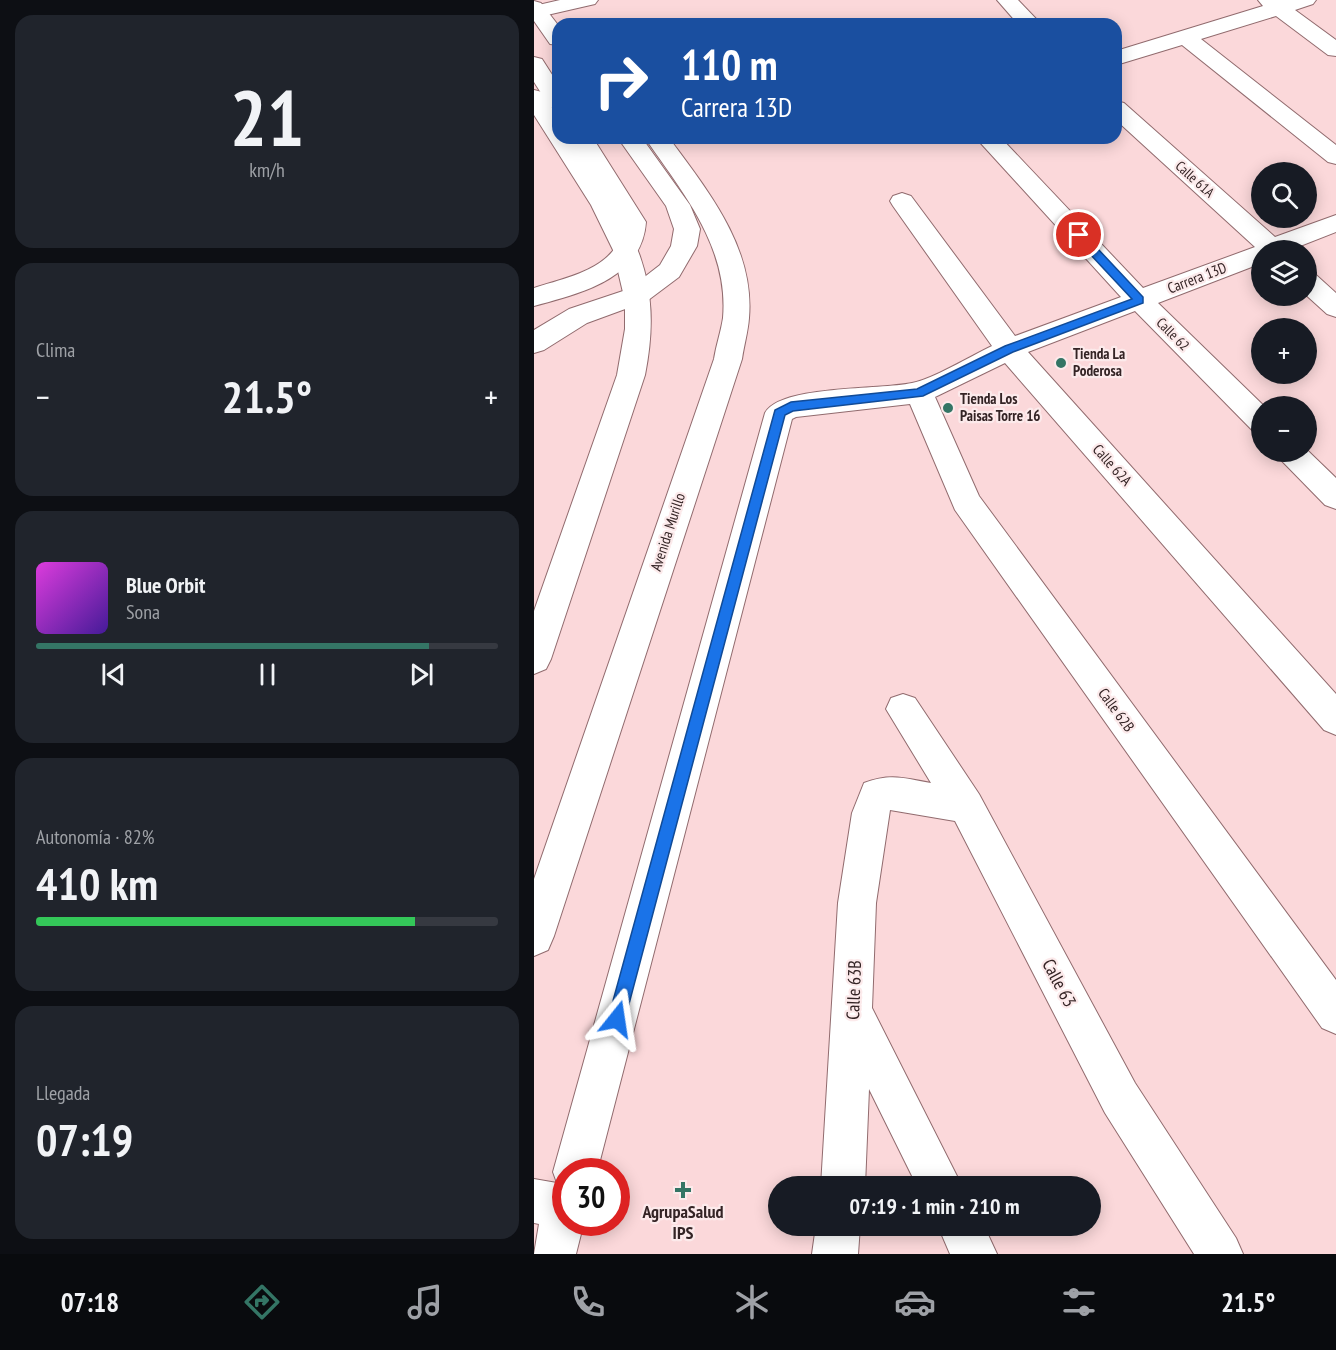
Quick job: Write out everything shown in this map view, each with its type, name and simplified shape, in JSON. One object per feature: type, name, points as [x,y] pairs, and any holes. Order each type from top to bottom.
[{"type":"street","points":[[544,7],[588,0]]},
{"type":"street","points":[[1007,0],[1024,18]]},
{"type":"street","points":[[1122,56],[1186,37],[1274,4],[1306,0]]},
{"type":"street","points":[[1274,4],[1336,50]]},
{"type":"street","points":[[544,7],[563,18]]},
{"type":"street","points":[[544,7],[552,25]]},
{"type":"street","points":[[1186,37],[1336,157]]},
{"type":"street","points":[[534,64],[540,100],[552,123]]},
{"type":"street","name":"Calle 61A","points":[[1122,114],[1257,240]]},
{"type":"street","points":[[534,659],[631,375],[639,332],[638,295],[628,250],[620,232],[564,144]]},
{"type":"street","points":[[534,297],[594,276],[628,250],[634,222],[584,144]]},
{"type":"street","points":[[534,343],[578,316],[638,295],[670,271],[684,246],[687,229],[678,205],[634,144]]},
{"type":"street","name":"Avenida Murillo","points":[[534,936],[728,359],[736,318],[735,282],[730,256],[720,229],[661,144]]},
{"type":"street","name":"Calle 62","points":[[994,144],[1139,300],[1251,411]]},
{"type":"street","name":"Calle 62A","points":[[902,201],[1009,349],[1336,719]]},
{"type":"street","name":"Carrera 13D","points":[[1295,240],[1336,223]]},
{"type":"street","name":"Carrera 13D","points":[[579,1158],[760,489],[775,424],[780,413],[791,407],[919,393],[1009,349],[1251,258]]},
{"type":"street","points":[[1317,290],[1336,308]]},
{"type":"street","name":"Calle 62B","points":[[919,393],[966,502],[1336,1014]]},
{"type":"street","points":[[1301,462],[1336,497]]},
{"type":"street","name":"Calle 63","points":[[903,709],[966,806],[1120,1098],[1220,1254]]},
{"type":"street","name":"Calle 63B","points":[[844,1176],[857,903],[870,813],[877,795],[886,792],[966,806]]},
{"type":"street","points":[[853,1014],[935,1176]]},
{"type":"street","points":[[534,1201],[552,1204]]},
{"type":"street","points":[[553,1254],[558,1236]]},
{"type":"street","points":[[835,1254],[837,1236]]},
{"type":"street","points":[[965,1236],[974,1254]]},
{"type":"place","name":"Tienda La Poderosa","points":[[1061,363]]},
{"type":"place","name":"Tienda Los Paisas Torre 16","points":[[948,408]]},
{"type":"place","name":"AgrupaSalud IPS","points":[[683,1190]]},
{"type":"route","points":[[617,1019],[760,489],[775,424],[780,413],[791,407],[919,393],[1009,349],[1139,300],[1079,235]]}]
